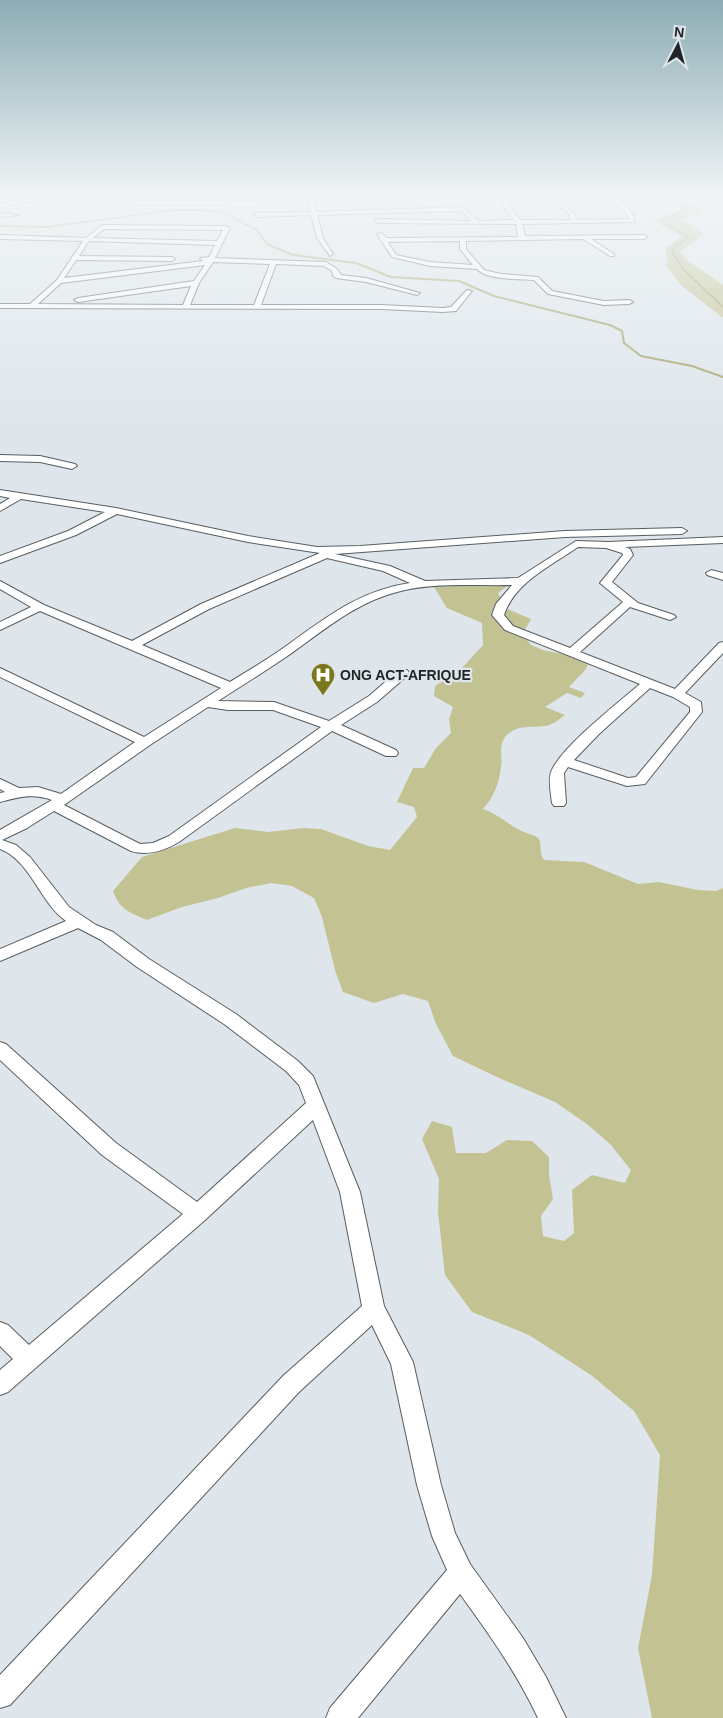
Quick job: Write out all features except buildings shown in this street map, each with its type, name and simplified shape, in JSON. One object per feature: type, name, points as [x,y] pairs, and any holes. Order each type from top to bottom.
[{"type":"street","points":[[33,306],[64,274]]},
{"type":"street","points":[[59,281],[111,274]]},
{"type":"street","points":[[186,307],[202,274]]},
{"type":"street","points":[[257,307],[269,274]]},
{"type":"street","points":[[336,274],[339,278],[358,279],[397,290],[417,293]]},
{"type":"street","points":[[494,274],[536,278],[550,293],[580,297],[604,303],[629,302]]},
{"type":"street","points":[[33,306],[196,284]]},
{"type":"street","points":[[0,306],[381,307],[443,310],[453,309],[469,291]]},
{"type":"street","points":[[0,458],[40,459],[72,466]]},
{"type":"street","points":[[0,493],[116,511],[257,540],[332,552],[386,568],[423,584]]},
{"type":"street","points":[[0,508],[21,496]]},
{"type":"street","points":[[0,560],[72,533],[116,511]]},
{"type":"street","points":[[133,646],[208,605],[266,578],[332,552],[565,534],[723,530]]},
{"type":"street","points":[[565,534],[576,544]]},
{"type":"street","points":[[565,761],[627,782],[640,780],[696,712],[696,705],[677,694],[647,684],[509,628],[501,621],[498,615],[502,604],[521,581],[576,544],[608,545],[640,542],[723,540]]},
{"type":"street","points":[[608,545],[628,553],[606,581],[609,586],[639,608],[670,617]]},
{"type":"street","points":[[711,573],[723,577]]},
{"type":"street","points":[[0,836],[22,825],[58,802],[145,742],[355,604],[381,593],[423,584],[521,581]]},
{"type":"street","points":[[0,584],[40,608],[230,687]]},
{"type":"street","points":[[571,653],[629,602]]},
{"type":"street","points":[[0,626],[40,608]]},
{"type":"street","points":[[677,694],[723,646]]},
{"type":"street","points":[[0,672],[145,742]]},
{"type":"street","points":[[0,808],[6,792],[34,790],[136,848],[146,850],[156,848],[174,839],[331,726],[373,699],[404,672]]},
{"type":"street","points":[[559,803],[557,773],[565,761],[594,731],[647,684]]},
{"type":"street","points":[[205,703],[228,706],[274,706],[331,726],[391,753]]},
{"type":"street","points":[[0,844],[11,848],[25,860],[63,911],[78,922],[107,936],[142,963],[196,995],[292,1066],[307,1081],[350,1192],[374,1309],[402,1362],[429,1485],[444,1536],[462,1573],[514,1647],[537,1686],[552,1718]]},
{"type":"street","points":[[0,955],[78,922]]},
{"type":"street","points":[[0,1049],[109,1149],[198,1214]]},
{"type":"street","points":[[0,1384],[198,1214],[316,1105]]},
{"type":"street","points":[[0,1695],[291,1384],[374,1309]]},
{"type":"street","points":[[0,1332],[29,1359]]},
{"type":"street","points":[[340,1718],[462,1573]]},
{"type":"shaded area","points":[[672,274],[707,274],[723,285],[723,318],[682,286]]},
{"type":"shaded area","points":[[510,584],[498,593],[505,608],[531,619],[523,633],[531,645],[543,650],[567,655],[588,664],[586,669],[569,687],[585,693],[581,698],[567,693],[545,707],[565,715],[553,723],[545,726],[519,728],[505,737],[502,744],[500,773],[497,784],[493,795],[483,809],[538,838],[544,860],[584,862],[638,884],[659,882],[698,890],[716,891],[723,888],[723,1718],[652,1718],[638,1648],[652,1575],[660,1455],[634,1411],[591,1375],[529,1335],[472,1312],[445,1275],[438,1212],[439,1179],[422,1139],[432,1121],[452,1127],[456,1153],[486,1153],[507,1140],[532,1141],[549,1157],[549,1175],[553,1199],[541,1216],[543,1236],[564,1241],[574,1233],[572,1190],[592,1175],[625,1183],[631,1170],[610,1144],[587,1124],[555,1102],[453,1056],[436,1024],[428,1001],[403,994],[374,1003],[343,992],[335,970],[322,917],[314,898],[292,886],[271,883],[246,888],[218,898],[182,907],[147,920],[122,906],[113,891],[142,857],[235,828],[268,832],[304,828],[321,829],[368,846],[390,850],[417,817],[414,807],[397,802],[413,768],[424,768],[436,748],[451,733],[449,719],[453,707],[434,696],[435,686],[460,670],[483,645],[482,623],[447,608],[434,587]]},
{"type":"waterway","points":[[384,274],[391,277],[459,281],[494,296],[610,325],[622,331],[624,343],[641,356],[692,366],[723,377]]},
{"type":"waterway","points":[[688,274],[723,307]]},
{"type":"place","name":"ONG ACT-AFRIQUE","points":[[323,696]]}]
